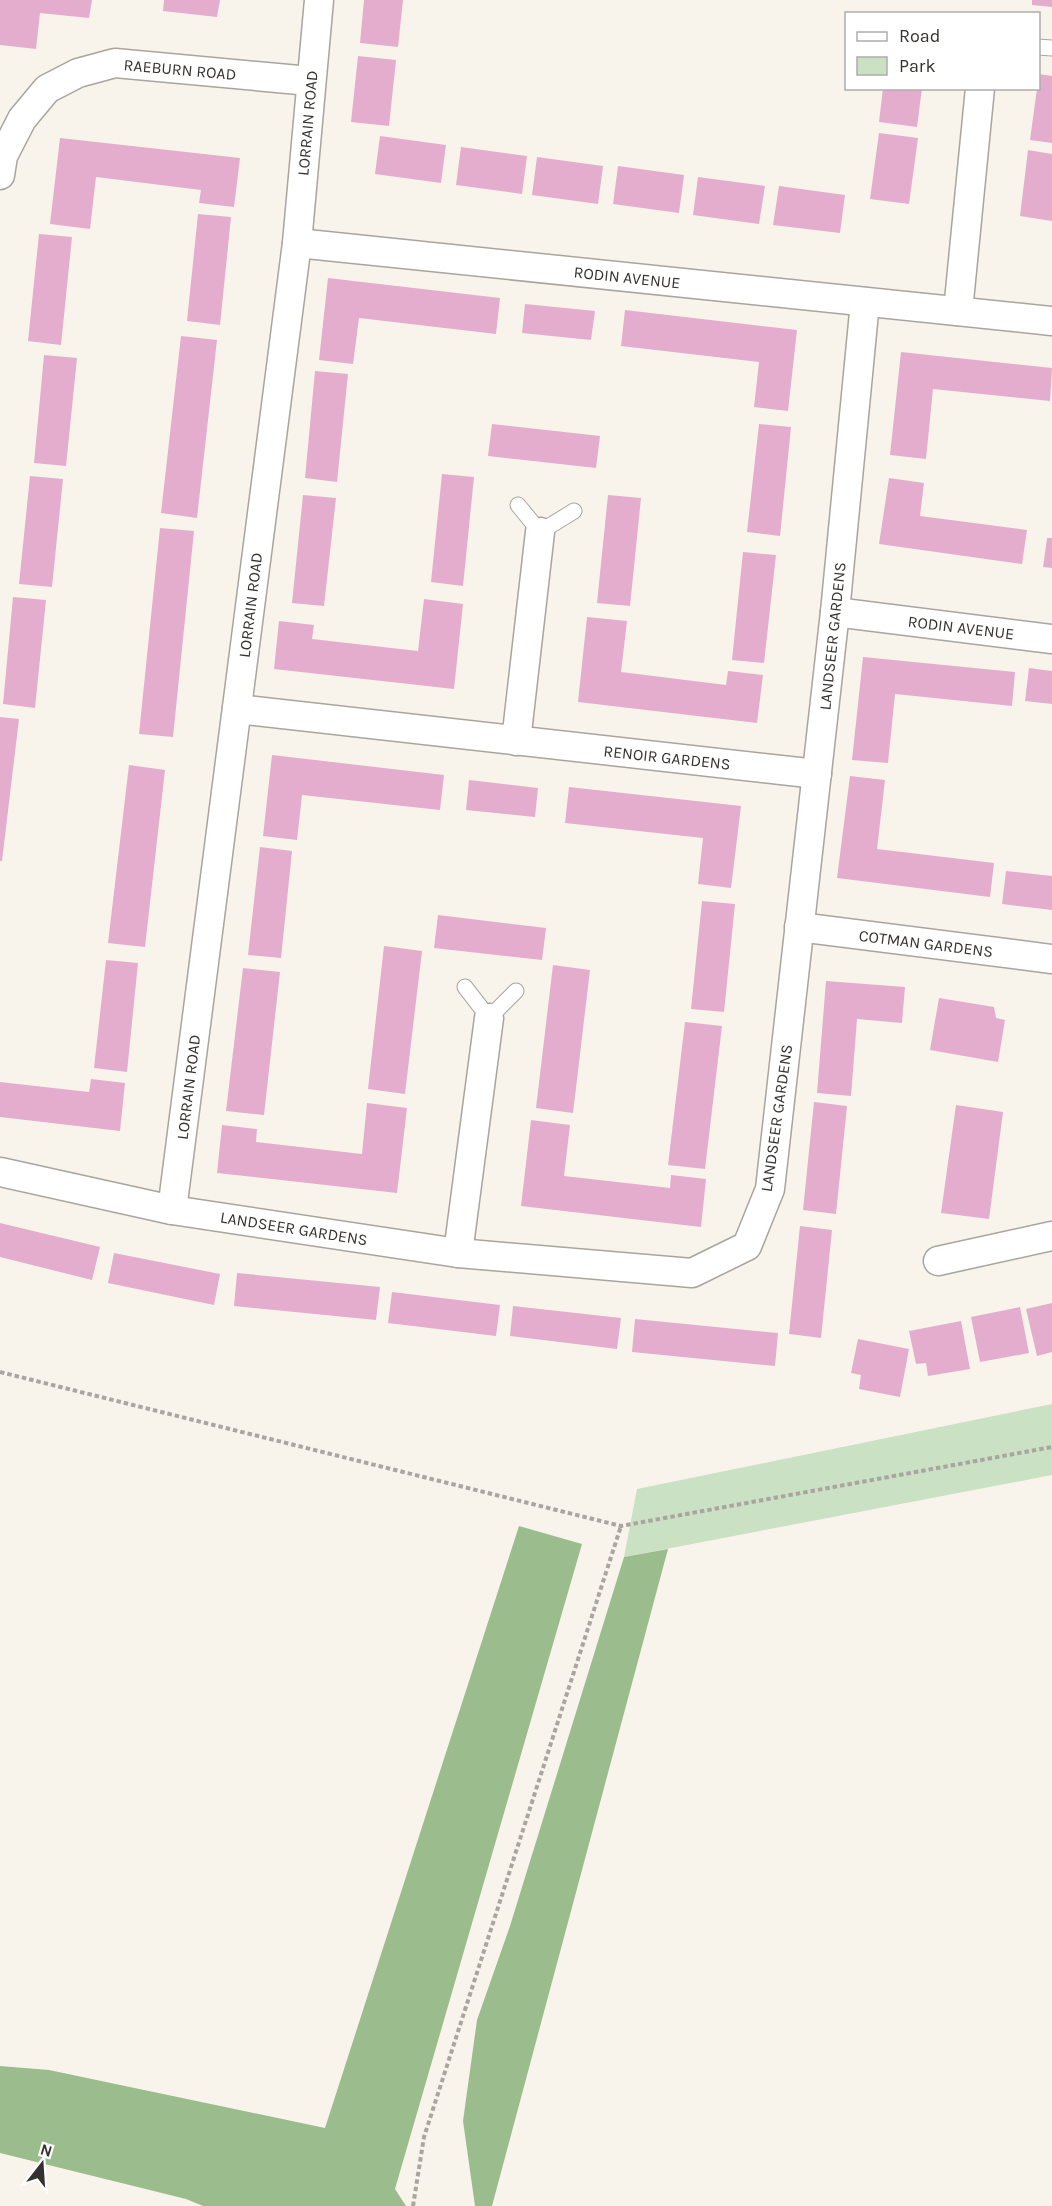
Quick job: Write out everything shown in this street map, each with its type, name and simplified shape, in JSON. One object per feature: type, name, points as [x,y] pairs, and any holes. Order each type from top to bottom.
[{"type":"street","name":"LORRAIN ROAD","points":[[172,1210],[297,243],[319,0]]},
{"type":"street","name":"RAEBURN ROAD","points":[[0,175],[3,156],[22,119],[47,89],[78,73],[115,63],[310,81]]},
{"type":"street","points":[[958,311],[980,90]]},
{"type":"street","name":"RODIN AVENUE","points":[[297,243],[1052,321]]},
{"type":"street","name":"LANDSEER GARDENS","points":[[0,1172],[172,1210],[458,1253],[692,1273],[747,1245],[770,1188],[835,612],[865,302]]},
{"type":"street","points":[[516,741],[540,532]]},
{"type":"street","name":"RODIN AVENUE","points":[[835,612],[1052,639]]},
{"type":"street","name":"RENOIR GARDENS","points":[[237,709],[817,774]]},
{"type":"street","name":"COTMAN GARDENS","points":[[799,927],[1052,959]]},
{"type":"street","points":[[458,1253],[489,1018]]},
{"type":"street","points":[[938,1261],[1052,1236]]},
{"type":"lane","points":[[518,505],[540,532],[574,511]]},
{"type":"lane","points":[[465,987],[489,1018],[516,991]]},
{"type":"path","points":[[0,1372],[621,1526],[1052,1447]]},
{"type":"path","points":[[412,2206],[424,2137],[621,1526]]},
{"type":"green space","points":[[1052,1404],[1052,1475],[624,1557],[637,1489]]},
{"type":"green space","points":[[519,1526],[582,1544],[395,2189],[406,2206],[203,2206],[186,2199],[0,2153],[0,2066],[49,2070],[325,2128]]},
{"type":"green space","points":[[668,1549],[492,2206],[475,2206],[463,2121],[477,2020],[510,1926],[624,1557]]},
{"type":"building","points":[[0,0],[92,0],[89,18],[40,13],[36,49],[0,45]]},
{"type":"building","points":[[164,0],[220,0],[217,17],[163,11]]},
{"type":"building","points":[[364,0],[403,0],[398,47],[360,43]]},
{"type":"building","points":[[1032,0],[1052,0],[1052,7],[1032,5]]},
{"type":"building","points":[[358,56],[396,60],[389,126],[351,122]]},
{"type":"building","points":[[1040,74],[1052,76],[1052,143],[1030,140],[1037,90],[1040,90]]},
{"type":"building","points":[[883,90],[922,90],[917,127],[879,122]]},
{"type":"building","points":[[879,133],[918,138],[909,204],[870,199]]},
{"type":"building","points":[[380,136],[446,145],[441,183],[375,174]]},
{"type":"building","points":[[60,138],[240,158],[234,207],[199,203],[201,190],[96,177],[90,229],[50,224]]},
{"type":"building","points":[[461,147],[527,156],[522,194],[456,185]]},
{"type":"building","points":[[1028,150],[1052,154],[1052,221],[1020,216]]},
{"type":"building","points":[[537,157],[603,166],[598,204],[532,195]]},
{"type":"building","points":[[618,166],[684,175],[679,213],[613,204]]},
{"type":"building","points":[[698,177],[765,186],[759,224],[693,215]]},
{"type":"building","points":[[779,186],[845,195],[840,233],[773,225]]},
{"type":"building","points":[[198,214],[231,217],[220,325],[187,321]]},
{"type":"building","points":[[39,234],[72,237],[61,345],[28,341]]},
{"type":"building","points":[[328,278],[500,298],[496,334],[359,318],[353,364],[319,360]]},
{"type":"building","points":[[525,304],[595,311],[591,340],[522,333]]},
{"type":"building","points":[[625,310],[797,330],[788,411],[754,407],[759,362],[621,346]]},
{"type":"building","points":[[181,336],[217,340],[197,518],[161,513]]},
{"type":"building","points":[[901,352],[1052,368],[1050,401],[933,389],[926,459],[890,455]]},
{"type":"building","points":[[44,355],[77,358],[66,466],[34,463]]},
{"type":"building","points":[[315,371],[348,374],[337,482],[305,478]]},
{"type":"building","points":[[492,424],[600,436],[596,468],[488,456]]},
{"type":"building","points":[[759,424],[791,427],[780,536],[747,532]]},
{"type":"building","points":[[442,474],[474,477],[463,586],[431,582]]},
{"type":"building","points":[[30,476],[63,479],[52,587],[19,584]]},
{"type":"building","points":[[889,478],[924,483],[920,516],[1027,530],[1022,564],[879,544]]},
{"type":"building","points":[[303,495],[336,498],[324,606],[292,603]]},
{"type":"building","points":[[608,495],[641,498],[630,606],[597,603]]},
{"type":"building","points":[[160,528],[194,531],[173,737],[139,734]]},
{"type":"building","points":[[1047,538],[1052,538],[1052,568],[1043,567]]},
{"type":"building","points":[[743,552],[776,555],[764,663],[732,660]]},
{"type":"building","points":[[13,597],[46,600],[35,708],[3,704]]},
{"type":"building","points":[[424,599],[463,604],[454,689],[274,669],[279,621],[314,625],[312,639],[418,651]]},
{"type":"building","points":[[587,617],[627,621],[621,672],[726,685],[728,671],[763,675],[757,723],[578,702]]},
{"type":"building","points":[[863,657],[1015,672],[1012,706],[895,694],[888,763],[852,760]]},
{"type":"building","points":[[1029,668],[1052,671],[1052,704],[1025,701]]},
{"type":"building","points":[[0,717],[19,719],[2,861],[0,861]]},
{"type":"building","points":[[272,755],[444,775],[440,810],[302,795],[297,840],[263,836]]},
{"type":"building","points":[[129,765],[165,770],[145,947],[108,943]]},
{"type":"building","points":[[850,776],[885,780],[877,849],[994,863],[990,897],[837,878]]},
{"type":"building","points":[[469,780],[538,788],[535,817],[466,810]]},
{"type":"building","points":[[569,787],[741,806],[731,888],[698,884],[703,838],[565,823]]},
{"type":"building","points":[[260,847],[292,851],[281,958],[248,955]]},
{"type":"building","points":[[1006,871],[1052,876],[1052,910],[1002,904]]},
{"type":"building","points":[[702,901],[735,904],[724,1012],[691,1009]]},
{"type":"building","points":[[438,915],[546,928],[542,960],[434,948]]},
{"type":"building","points":[[384,946],[422,951],[405,1094],[368,1089]]},
{"type":"building","points":[[106,960],[138,963],[127,1072],[94,1068]]},
{"type":"building","points":[[553,965],[590,970],[573,1113],[536,1108]]},
{"type":"building","points":[[243,968],[280,972],[264,1115],[226,1111]]},
{"type":"building","points":[[826,981],[905,987],[902,1023],[857,1019],[851,1096],[817,1093]]},
{"type":"building","points":[[939,998],[994,1007],[996,1018],[1005,1020],[998,1062],[930,1050]]},
{"type":"building","points":[[685,1022],[722,1026],[705,1169],[668,1165]]},
{"type":"building","points":[[91,1079],[125,1083],[120,1131],[0,1117],[0,1082],[89,1092]]},
{"type":"building","points":[[814,1102],[847,1106],[836,1214],[803,1210]]},
{"type":"building","points":[[367,1103],[407,1108],[397,1193],[217,1173],[222,1125],[257,1129],[256,1142],[362,1154]]},
{"type":"building","points":[[956,1105],[1003,1112],[989,1219],[941,1213]]},
{"type":"building","points":[[531,1120],[570,1125],[564,1176],[670,1188],[671,1175],[706,1179],[701,1227],[521,1206]]},
{"type":"building","points":[[0,1223],[100,1247],[92,1280],[0,1257]]},
{"type":"building","points":[[800,1226],[832,1230],[821,1338],[789,1334]]},
{"type":"building","points":[[114,1253],[220,1274],[214,1305],[108,1283]]},
{"type":"building","points":[[237,1273],[380,1287],[376,1320],[234,1306]]},
{"type":"building","points":[[392,1292],[500,1305],[496,1336],[388,1323]]},
{"type":"building","points":[[1052,1303],[1052,1352],[1037,1356],[1026,1309]]},
{"type":"building","points":[[513,1306],[621,1318],[617,1349],[510,1336]]},
{"type":"building","points":[[1020,1307],[1029,1353],[980,1362],[971,1317]]},
{"type":"building","points":[[635,1319],[778,1333],[775,1366],[632,1352]]},
{"type":"building","points":[[961,1321],[970,1369],[928,1376],[926,1363],[916,1364],[909,1331]]},
{"type":"building","points":[[858,1339],[909,1349],[900,1397],[859,1389],[861,1375],[851,1373]]}]
